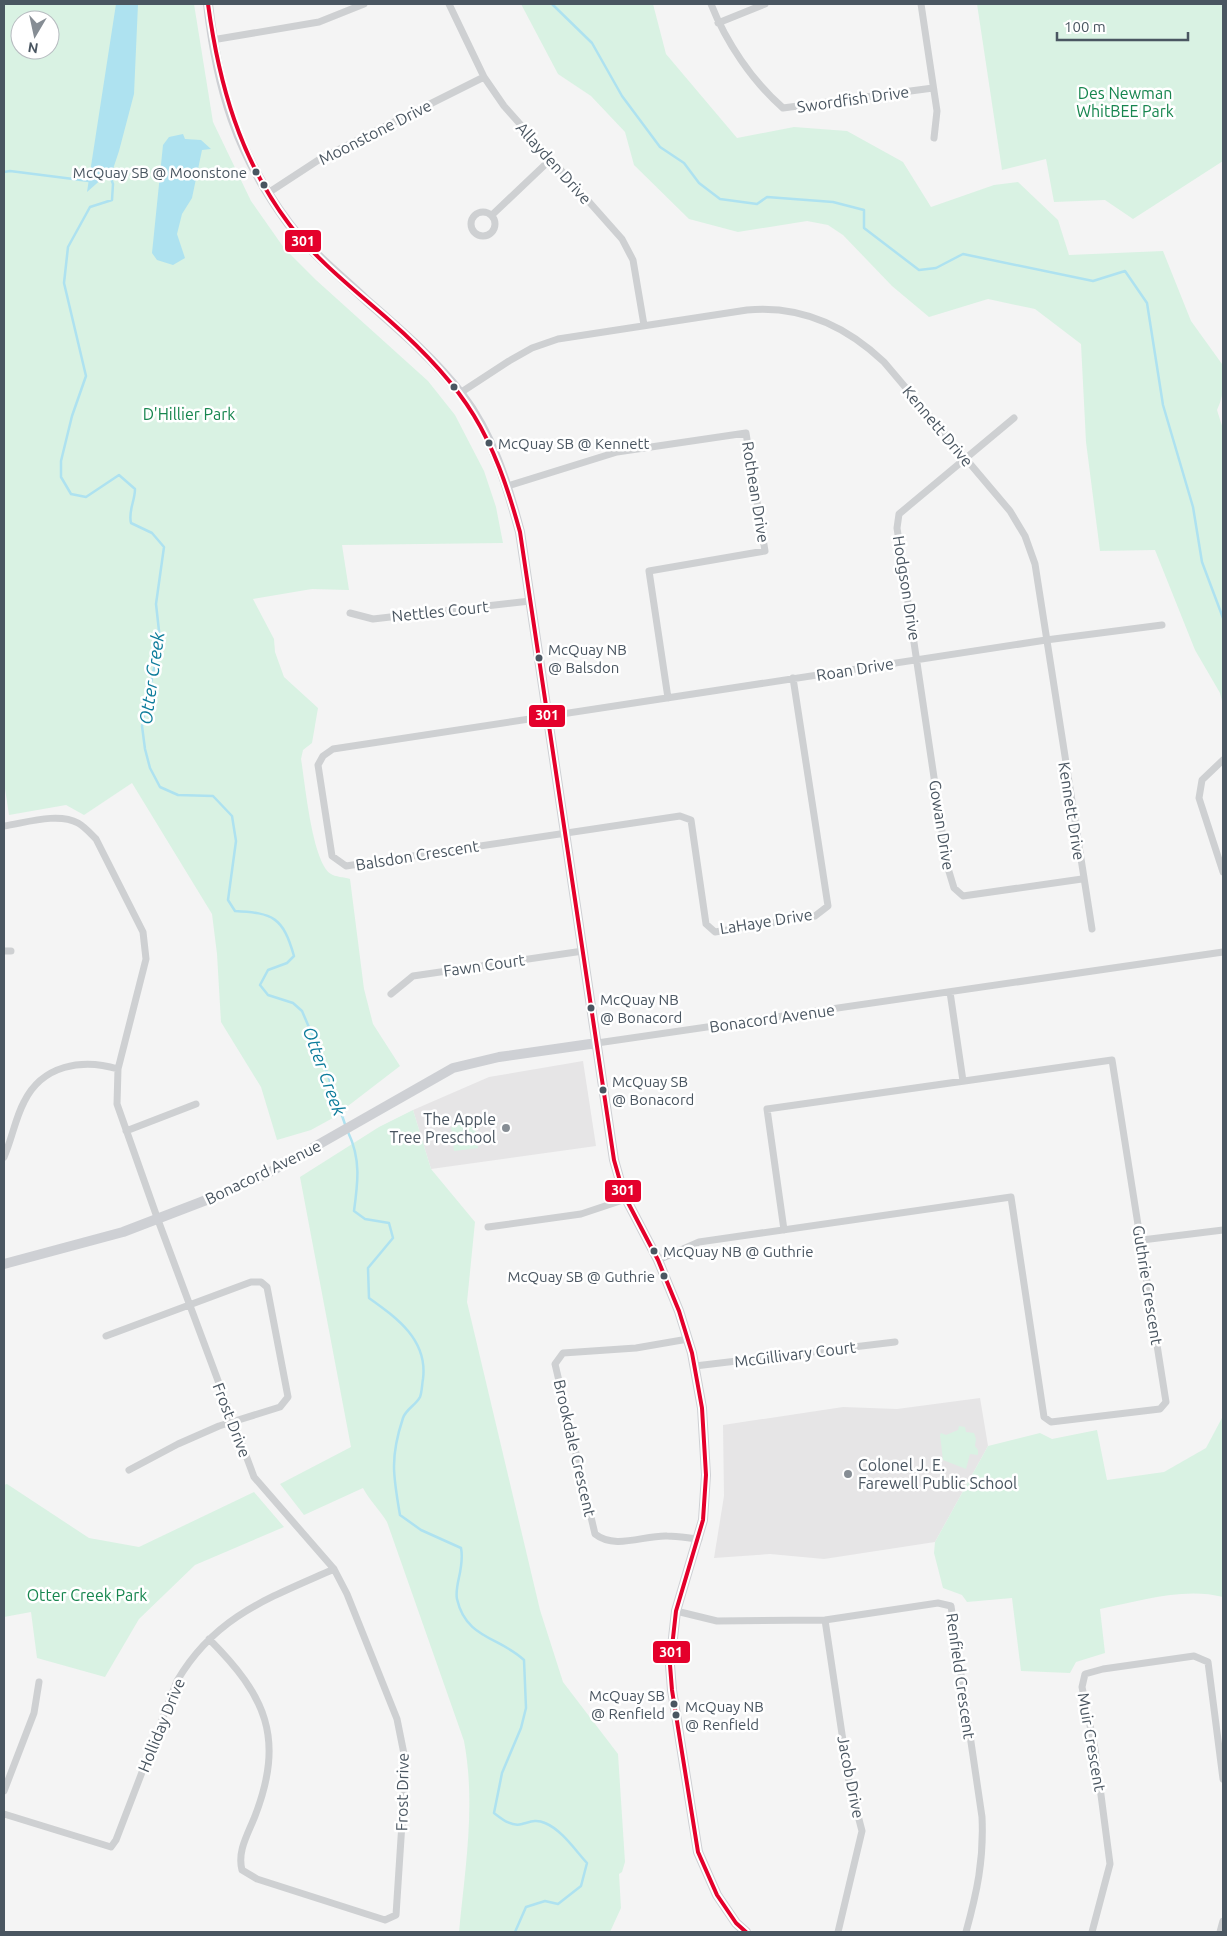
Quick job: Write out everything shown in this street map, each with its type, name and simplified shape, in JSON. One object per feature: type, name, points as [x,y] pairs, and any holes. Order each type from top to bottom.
[{"type":"street","points":[[208,4],[212,40],[222,88],[242,148],[268,193],[290,225],[324,261],[429,358],[460,393],[487,437],[508,486],[520,532],[614,1160],[626,1198],[658,1260],[688,1339],[702,1408],[706,1449],[705,1501],[699,1539],[676,1610],[670,1665],[672,1690],[698,1852],[717,1894],[736,1923],[746,1932]]},
{"type":"street","points":[[212,40],[320,22],[364,4]]},
{"type":"street","name":"Allayden Drive","points":[[449,4],[484,77],[504,106],[622,238],[633,260],[644,325]]},
{"type":"street","name":"Swordfish Drive","points":[[710,4],[718,24],[763,91],[783,108],[932,88]]},
{"type":"street","points":[[718,24],[765,4]]},
{"type":"street","points":[[921,4],[932,88],[937,111],[934,138]]},
{"type":"street","name":"Moonstone Drive","points":[[268,193],[320,159],[484,77]]},
{"type":"street","points":[[492,215],[551,159]]},
{"type":"street","name":"Kennett Drive","points":[[460,393],[532,348],[558,338],[769,308],[804,314],[824,321],[866,345],[884,362],[1010,511],[1025,536],[1035,564],[1082,879],[1092,929]]},
{"type":"street","name":"Hodgson Drive","points":[[918,659],[897,528],[899,514],[1014,418]]},
{"type":"street","name":"Rothean Drive","points":[[508,486],[617,452],[746,433],[765,551],[649,572],[668,698]]},
{"type":"street","name":"Nettles Court","points":[[350,613],[373,619],[530,600]]},
{"type":"street","name":"Roan Drive","points":[[548,716],[1046,640],[1162,625]]},
{"type":"street","name":"Gowan Drive","points":[[918,659],[947,865],[954,888],[963,896],[1082,879]]},
{"type":"street","name":"LaHaye Drive","points":[[566,833],[680,816],[691,820],[706,924],[715,932],[815,916],[828,906],[794,678]]},
{"type":"street","name":"Balsdon Crescent","points":[[548,716],[333,749],[323,756],[318,765],[332,856],[346,866],[566,833]]},
{"type":"street","points":[[1223,760],[1202,780],[1198,798],[1223,872]]},
{"type":"street","name":"Frost Drive","points":[[4,826],[58,818],[76,822],[85,827],[96,839],[143,932],[146,959],[118,1069],[117,1104],[158,1220],[254,1477],[334,1569],[347,1594],[397,1720],[404,1754],[405,1777],[396,1915],[385,1920],[257,1879],[242,1870],[239,1858],[264,1792],[268,1775],[270,1751],[267,1728],[255,1694],[209,1639]]},
{"type":"street","name":"Fawn Court","points":[[391,994],[413,976],[584,951]]},
{"type":"street","name":"Bonacord Avenue","points":[[4,1264],[123,1232],[158,1220],[272,1171],[328,1141],[453,1068],[492,1058],[1223,952]]},
{"type":"street","points":[[950,992],[964,1081]]},
{"type":"street","name":"Guthrie Crescent","points":[[658,1260],[699,1242],[1011,1198],[1044,1417],[1051,1422],[1160,1409],[1166,1402],[1142,1240],[1112,1060],[767,1109],[784,1230]]},
{"type":"street","points":[[4,1157],[24,1101],[35,1086],[56,1068],[78,1064],[118,1069]]},
{"type":"street","points":[[126,1131],[196,1104]]},
{"type":"street","points":[[488,1227],[574,1216],[626,1198]]},
{"type":"street","points":[[1142,1240],[1223,1230]]},
{"type":"street","points":[[106,1336],[251,1282],[261,1282],[267,1287],[288,1397],[280,1407],[232,1421],[178,1444],[129,1470]]},
{"type":"street","name":"Brookdale Crescent","points":[[688,1339],[636,1348],[563,1353],[555,1364],[595,1534],[603,1540],[614,1542],[666,1536],[699,1539]]},
{"type":"street","name":"McGillivary Court","points":[[695,1366],[895,1342]]},
{"type":"street","name":"Holliday Drive","points":[[4,1814],[111,1847],[116,1840],[177,1681],[190,1659],[234,1617],[334,1569]]},
{"type":"street","name":"Renfield Crescent","points":[[676,1610],[717,1621],[825,1620],[938,1603],[951,1606],[982,1818],[983,1847],[980,1878],[966,1932]]},
{"type":"street","name":"Jacob Drive","points":[[825,1620],[849,1781],[862,1832],[838,1932]]},
{"type":"street","name":"Muir Crescent","points":[[1092,1932],[1110,1864],[1095,1749],[1082,1687],[1085,1674],[1103,1669],[1194,1656],[1208,1662],[1223,1779]]},
{"type":"street","points":[[4,1791],[34,1713],[39,1682]]},
{"type":"street","points":[[1220,1932],[1223,1921]]},
{"type":"shaded area","name":"The Apple Tree Preschool","points":[[583,1061],[596,1146],[431,1169],[413,1110],[489,1077]]},
{"type":"shaded area","name":"Colonel J. E. Farewell Public School","points":[[980,1398],[988,1446],[935,1542],[824,1559],[770,1554],[714,1558],[724,1496],[723,1425],[843,1407],[897,1409]]},
{"type":"green space","name":"D'Hillier Park","points":[[4,4],[194,4],[213,122],[251,201],[284,248],[316,280],[428,381],[455,415],[484,471],[496,507],[503,543],[342,545],[349,590],[312,589],[253,599],[274,639],[275,652],[284,677],[318,708],[312,743],[303,750],[301,759],[310,821],[324,867],[333,875],[350,879],[364,989],[373,1024],[400,1066],[331,1119],[311,1130],[277,1140],[261,1087],[221,1022],[217,954],[212,914],[132,783],[84,815],[66,805],[9,815],[4,782]]},
{"type":"green space","points":[[521,4],[653,4],[666,54],[737,138],[794,127],[847,131],[903,162],[931,207],[994,185],[1018,182],[1058,220],[1069,255],[1163,251],[1191,321],[1222,364],[1223,370],[1224,382],[1217,410],[1223,429],[1223,705],[1220,693],[1195,650],[1155,550],[1100,551],[1086,442],[1081,344],[1035,309],[988,299],[929,317],[892,286],[843,235],[828,225],[807,221],[738,232],[689,219],[634,165],[625,132],[591,96],[558,74]]},
{"type":"green space","name":"Des Newman WhitBEE Park","points":[[977,4],[1223,4],[1223,161],[1133,219],[1105,200],[1054,202],[1046,159],[1002,170]]},
{"type":"green space","points":[[413,1110],[431,1169],[475,1222],[467,1302],[540,1610],[563,1682],[618,1754],[625,1862],[622,1872],[619,1874],[621,1908],[610,1932],[459,1932],[469,1813],[469,1789],[464,1741],[387,1522],[363,1488],[304,1515],[280,1484],[351,1447],[300,1177],[379,1127]]},
{"type":"green space","points":[[474,1120],[478,1148],[454,1151],[451,1127],[455,1127],[454,1122]]},
{"type":"green space","points":[[1223,1416],[1223,1597],[1208,1594],[1177,1594],[1100,1609],[1105,1653],[1076,1662],[1070,1673],[1021,1671],[1012,1598],[967,1602],[962,1595],[943,1588],[934,1553],[935,1542],[988,1446],[1040,1433],[1052,1439],[1097,1430],[1107,1480],[1164,1472],[1206,1448]]},
{"type":"green space","points":[[959,1426],[965,1427],[966,1432],[974,1433],[976,1439],[975,1446],[978,1450],[978,1455],[970,1454],[966,1469],[943,1460],[940,1435],[941,1433],[946,1435],[958,1430]]},
{"type":"green space","name":"Otter Creek Park","points":[[7,1484],[89,1538],[139,1547],[254,1492],[284,1527],[195,1565],[139,1619],[105,1677],[37,1658],[31,1612],[4,1617],[4,1485]]},
{"type":"water","points":[[116,4],[138,4],[134,94],[113,169],[87,192]]},
{"type":"water","points":[[183,134],[185,139],[201,140],[211,149],[202,150],[192,198],[182,214],[177,234],[185,258],[173,265],[157,260],[152,253],[163,145],[169,137]]},
{"type":"waterway","points":[[552,4],[592,43],[622,96],[660,147],[684,163],[699,183],[720,199],[757,204],[767,197],[833,202],[864,210],[864,228],[919,270],[936,268],[963,254],[1093,281],[1125,271],[1147,303],[1163,405],[1193,507],[1202,562],[1223,618]]},
{"type":"waterway","points":[[4,172],[10,171],[89,181]]},
{"type":"waterway","name":"Otter Creek","points":[[109,173],[113,184],[112,200],[90,207],[68,247],[64,283],[86,376],[72,416],[61,461],[61,477],[71,494],[86,497],[119,475],[135,489],[130,514],[131,523],[152,533],[164,547],[156,604],[160,640],[142,726],[150,768],[160,787],[178,795],[213,796],[232,816],[236,841],[228,900],[235,911],[259,913],[275,920],[281,925],[294,956],[287,963],[268,970],[260,985],[268,995],[293,1003],[302,1011],[320,1053],[346,1127]]},
{"type":"waterway","name":"Otter Creek","points":[[348,1132],[357,1161],[354,1211],[365,1219],[389,1223],[393,1238],[368,1268],[369,1298],[400,1322],[408,1331],[421,1353],[423,1365],[420,1397],[404,1415],[394,1455],[394,1477],[400,1515],[421,1530],[461,1548],[462,1562],[456,1594],[461,1612],[476,1630],[515,1652],[524,1660],[526,1708],[521,1728],[502,1773],[494,1813],[507,1822],[518,1825],[536,1821],[551,1826],[563,1835],[587,1863],[581,1886],[558,1904],[545,1901],[526,1907],[515,1932]]},
{"type":"transit line","name":"301","points":[[208,4],[218,63],[234,120],[257,173],[272,199],[289,224],[312,251],[417,346],[458,392],[474,415],[499,467],[520,532],[614,1160],[624,1195],[658,1260],[679,1311],[692,1353],[702,1408],[706,1475],[703,1520],[676,1611],[670,1665],[672,1690],[698,1852],[717,1895],[736,1923],[746,1932]]},
{"type":"place","name":"McQuay SB @ Moonstone","points":[[256,172]]},
{"type":"place","name":"McQuay SB @ Kennett","points":[[489,443]]},
{"type":"place","name":"McQuay NB @ Balsdon","points":[[539,658]]},
{"type":"place","name":"McQuay NB @ Bonacord","points":[[591,1008]]},
{"type":"place","name":"McQuay SB @ Bonacord","points":[[603,1090]]},
{"type":"place","name":"The Apple Tree Preschool","points":[[506,1128]]},
{"type":"place","name":"McQuay NB @ Guthrie","points":[[654,1251]]},
{"type":"place","name":"McQuay SB @ Guthrie","points":[[664,1276]]},
{"type":"place","name":"Colonel J. E. Farewell Public School","points":[[848,1474]]},
{"type":"place","name":"McQuay SB @ Renfield","points":[[674,1704]]},
{"type":"place","name":"McQuay NB @ Renfield","points":[[676,1715]]}]
